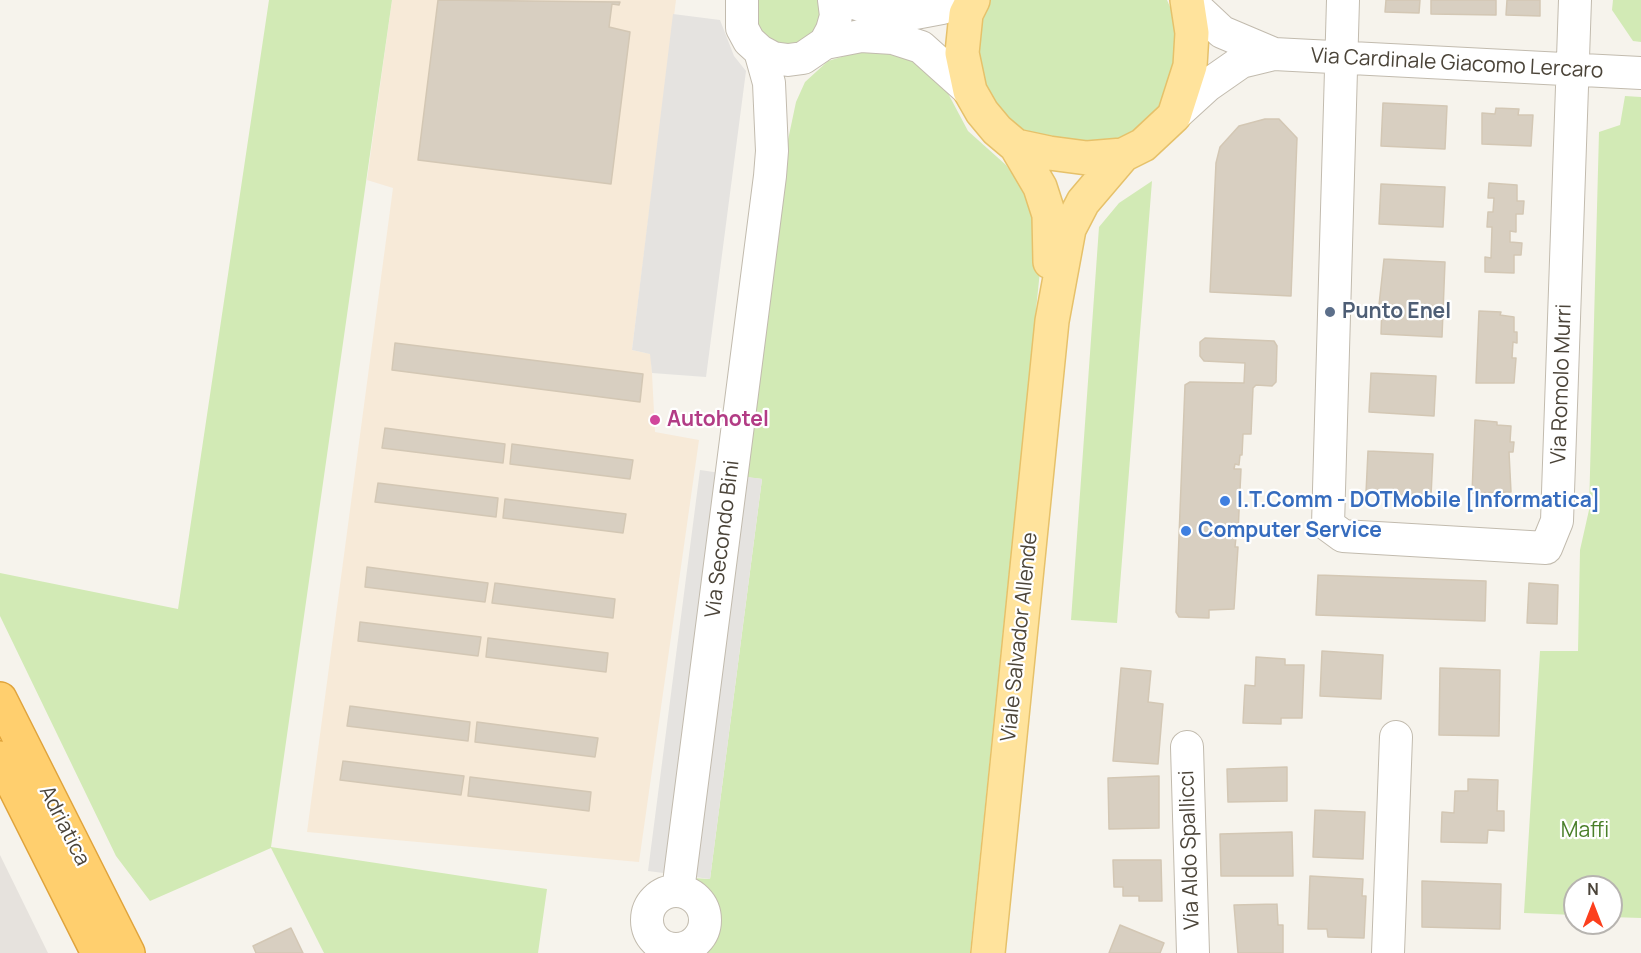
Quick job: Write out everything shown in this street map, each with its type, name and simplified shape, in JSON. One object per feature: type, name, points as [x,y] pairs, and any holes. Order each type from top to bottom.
[{"type":"highway","name":"Adriatica","points":[[0,699],[128,953]]},
{"type":"highway","name":"Adriatica","points":[[0,758],[98,953]]},
{"type":"main road","points":[[973,0],[966,14],[962,53],[970,91],[982,112],[997,130],[1016,146],[1087,158],[1123,155],[1143,145],[1174,116],[1190,66],[1192,33],[1188,0]]},
{"type":"main road","name":"Viale Salvador Allende","points":[[1016,146],[1040,188],[1049,215],[1052,321]]},
{"type":"main road","name":"Viale Salvador Allende","points":[[988,953],[1052,321],[1069,229],[1083,202],[1123,155]]},
{"type":"street","points":[[742,0],[742,28],[760,51],[773,58],[788,60],[803,58],[821,47],[861,36],[892,38],[921,47],[943,64],[970,91]]},
{"type":"street","points":[[821,47],[832,30],[836,16],[834,0]]},
{"type":"street","points":[[846,0],[881,12],[910,14],[942,8],[955,0]]},
{"type":"street","name":"Via Cardinale Giacomo Lercaro","points":[[1188,0],[1222,32],[1274,54]]},
{"type":"street","points":[[1340,58],[1343,0]]},
{"type":"street","points":[[1574,69],[1575,0]]},
{"type":"street","name":"Via Secondo Bini","points":[[678,891],[772,151],[791,80],[821,47]]},
{"type":"street","name":"Via Secondo Bini","points":[[760,51],[769,83],[772,151]]},
{"type":"street","name":"Via Cardinale Giacomo Lercaro","points":[[1174,116],[1208,85],[1241,62],[1274,54],[1641,73]]},
{"type":"street","name":"Via Romolo Murri","points":[[1340,58],[1328,525],[1343,536],[1546,548],[1557,521],[1574,69]]},
{"type":"street","points":[[1388,953],[1396,737]]},
{"type":"street","name":"Via Aldo Spallicci","points":[[1187,747],[1193,953]]},
{"type":"shaded area","points":[[392,0],[676,0],[632,350],[651,354],[655,432],[699,440],[639,862],[307,832],[393,188],[367,180]]},
{"type":"shaded area","points":[[673,14],[720,20],[734,56],[746,71],[706,377],[652,373],[650,354],[632,350]]},
{"type":"shaded area","points":[[700,470],[762,479],[710,879],[648,871]]},
{"type":"shaded area","points":[[0,855],[48,953],[0,953]]},
{"type":"green space","points":[[269,0],[392,0],[271,847],[547,889],[538,953],[324,953],[271,848],[150,901],[116,856],[0,616],[0,573],[178,609]]},
{"type":"green space","points":[[757,0],[820,0],[823,10],[819,31],[791,48],[768,42],[755,22]]},
{"type":"green space","points":[[991,0],[1167,0],[1178,25],[1171,92],[1151,120],[1128,138],[1071,150],[1017,129],[997,108],[983,82],[978,53],[981,24]]},
{"type":"green space","points":[[1613,0],[1641,0],[1641,42],[1633,41],[1612,10]]},
{"type":"green space","points":[[865,50],[901,54],[929,69],[942,82],[968,131],[1006,165],[1025,191],[1037,223],[1040,271],[970,953],[697,953],[710,937],[713,923],[706,900],[693,887],[692,878],[710,879],[762,479],[744,477],[788,140],[796,102],[805,82],[828,61]]},
{"type":"green space","name":"Maffi","points":[[1625,96],[1641,97],[1641,918],[1623,917],[1623,875],[1563,875],[1563,915],[1524,913],[1540,651],[1578,651],[1580,550],[1589,510],[1599,132],[1620,125]]},
{"type":"green space","points":[[1152,181],[1117,623],[1071,620],[1099,227],[1119,203]]},
{"type":"building","points":[[438,0],[620,2],[619,5],[612,4],[609,27],[630,32],[611,184],[418,160]]},
{"type":"building","points":[[1386,0],[1420,0],[1419,13],[1385,12]]},
{"type":"building","points":[[1431,0],[1496,0],[1496,15],[1431,14]]},
{"type":"building","points":[[1507,0],[1540,0],[1540,16],[1506,15]]},
{"type":"building","points":[[1383,103],[1447,106],[1445,149],[1381,146]]},
{"type":"building","points":[[1496,108],[1519,109],[1518,115],[1533,115],[1531,146],[1482,144],[1482,113],[1495,114]]},
{"type":"building","points":[[1265,119],[1279,119],[1297,138],[1291,296],[1210,292],[1216,163],[1220,147],[1239,126]]},
{"type":"building","points":[[1489,183],[1517,185],[1517,201],[1524,201],[1523,214],[1516,214],[1516,232],[1510,231],[1510,242],[1522,243],[1521,255],[1514,255],[1514,273],[1485,272],[1485,257],[1491,258],[1492,227],[1487,227],[1488,212],[1493,212],[1494,198],[1488,198]]},
{"type":"building","points":[[1381,184],[1445,187],[1443,227],[1379,224]]},
{"type":"building","points":[[1384,259],[1445,262],[1442,337],[1381,334],[1382,305],[1379,305]]},
{"type":"building","points":[[1479,311],[1501,312],[1500,315],[1514,317],[1517,343],[1513,342],[1512,358],[1516,358],[1514,383],[1476,383]]},
{"type":"building","points":[[1205,338],[1274,341],[1277,346],[1276,382],[1272,386],[1256,385],[1253,388],[1251,434],[1243,434],[1242,455],[1240,455],[1239,465],[1235,464],[1234,469],[1241,469],[1238,533],[1232,533],[1231,537],[1236,537],[1235,547],[1238,547],[1234,609],[1209,610],[1209,618],[1179,617],[1176,612],[1185,385],[1190,382],[1244,383],[1245,363],[1204,361],[1200,356],[1200,342]]},
{"type":"building","points":[[395,343],[643,374],[640,402],[392,370]]},
{"type":"building","points":[[1371,373],[1436,376],[1434,416],[1369,412]]},
{"type":"building","points":[[1475,420],[1511,426],[1510,442],[1514,442],[1513,452],[1509,452],[1511,492],[1472,493]]},
{"type":"building","points":[[385,428],[505,444],[503,463],[382,448]]},
{"type":"building","points":[[512,444],[633,460],[630,479],[510,464]]},
{"type":"building","points":[[1368,451],[1433,454],[1431,496],[1366,493]]},
{"type":"building","points":[[378,483],[498,498],[496,517],[375,502]]},
{"type":"building","points":[[505,499],[626,514],[623,533],[503,518]]},
{"type":"building","points":[[367,567],[488,583],[485,602],[365,587]]},
{"type":"building","points":[[1318,575],[1486,581],[1485,621],[1316,615]]},
{"type":"building","points":[[495,583],[615,599],[613,618],[492,603]]},
{"type":"building","points":[[1529,583],[1558,585],[1557,624],[1527,623]]},
{"type":"building","points":[[360,622],[481,637],[478,656],[358,641]]},
{"type":"building","points":[[488,638],[608,653],[606,672],[486,657]]},
{"type":"building","points":[[1322,651],[1383,655],[1381,699],[1320,696]]},
{"type":"building","points":[[1256,657],[1285,659],[1285,665],[1304,665],[1302,718],[1281,718],[1281,724],[1243,723],[1245,685],[1255,686]]},
{"type":"building","points":[[1121,668],[1151,671],[1148,702],[1163,704],[1158,764],[1113,761]]},
{"type":"building","points":[[1440,668],[1500,670],[1499,736],[1439,735]]},
{"type":"building","points":[[350,706],[470,722],[468,741],[347,726]]},
{"type":"building","points":[[477,722],[598,738],[595,757],[475,742]]},
{"type":"building","points":[[343,761],[464,776],[461,795],[340,780]]},
{"type":"building","points":[[1287,767],[1287,801],[1228,802],[1227,769]]},
{"type":"building","points":[[1159,776],[1159,828],[1109,829],[1108,778]]},
{"type":"building","points":[[470,777],[591,792],[589,811],[468,796]]},
{"type":"building","points":[[1468,779],[1498,780],[1497,811],[1504,811],[1504,831],[1488,830],[1487,843],[1441,842],[1442,812],[1454,813],[1455,791],[1468,791]]},
{"type":"building","points":[[1315,810],[1365,812],[1363,859],[1313,857]]},
{"type":"building","points":[[1292,832],[1293,876],[1221,876],[1220,834]]},
{"type":"building","points":[[1113,860],[1161,860],[1162,901],[1139,901],[1139,896],[1123,896],[1123,887],[1114,887]]},
{"type":"building","points":[[1310,876],[1363,879],[1362,896],[1366,896],[1364,938],[1328,937],[1327,929],[1308,929]]},
{"type":"building","points":[[1422,881],[1501,884],[1500,929],[1422,927]]},
{"type":"building","points":[[1277,904],[1278,925],[1283,925],[1283,953],[1238,953],[1234,905]]},
{"type":"building","points":[[1120,925],[1164,943],[1160,953],[1109,953]]},
{"type":"building","points":[[291,928],[303,953],[256,953],[253,946]]},
{"type":"place","name":"Punto Enel","points":[[1330,312]]},
{"type":"place","name":"Autohotel","points":[[655,420]]},
{"type":"place","name":"I.T.Comm - DOTMobile [Informatica]","points":[[1225,501]]},
{"type":"place","name":"Computer Service","points":[[1186,531]]}]
